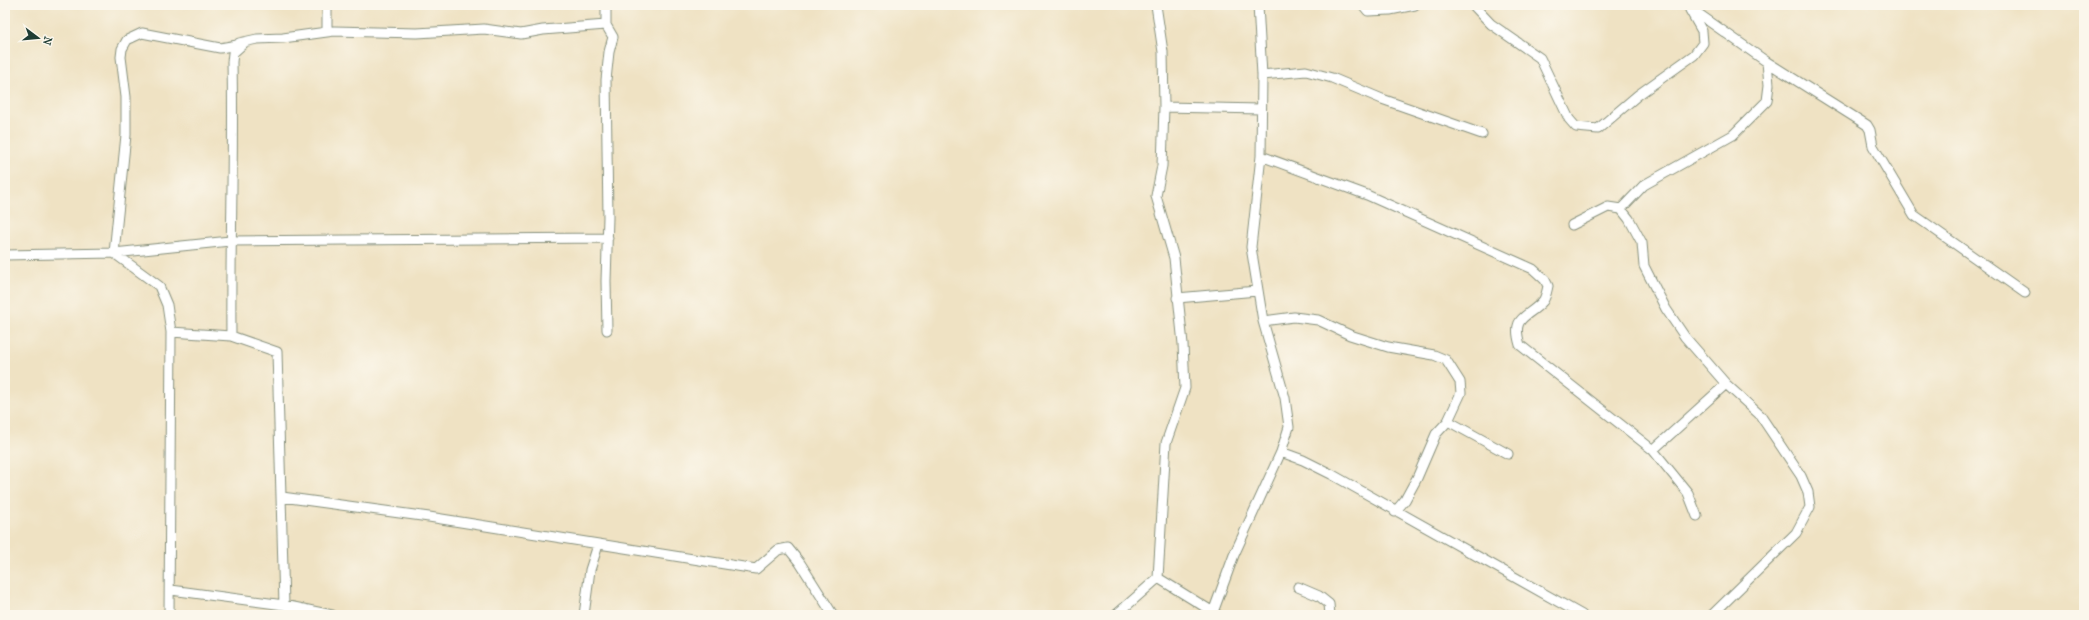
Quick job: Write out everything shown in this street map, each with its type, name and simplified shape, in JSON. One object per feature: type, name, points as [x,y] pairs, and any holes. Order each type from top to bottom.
[{"type":"street","points":[[327,5],[327,32]]},
{"type":"street","points":[[606,5],[606,25],[613,37],[606,80],[608,238],[606,281],[608,330]]},
{"type":"street","points":[[1116,615],[1158,578],[1166,443],[1185,388],[1183,344],[1174,258],[1156,196],[1162,166],[1164,107],[1162,52],[1156,5]]},
{"type":"street","points":[[1158,578],[1214,614],[1234,555],[1282,452],[1289,427],[1285,398],[1263,321],[1251,247],[1261,156],[1262,75],[1258,5]]},
{"type":"street","points":[[1363,5],[1368,11],[1390,10],[1415,5]]},
{"type":"street","points":[[1473,5],[1491,24],[1540,58],[1569,119],[1576,127],[1598,129],[1638,95],[1694,55],[1703,43],[1702,31],[1687,6]]},
{"type":"street","points":[[1687,6],[1767,62],[1866,124],[1870,130],[1873,146],[1914,215],[2026,293]]},
{"type":"street","points":[[243,44],[239,43],[258,39],[283,38],[327,32],[359,30],[417,33],[484,29],[521,34],[543,30],[606,25]]},
{"type":"street","points":[[114,253],[126,134],[126,97],[121,57],[122,49],[127,40],[142,33],[220,48],[243,44]]},
{"type":"street","points":[[231,336],[230,241],[234,158],[232,62],[233,53],[243,44]]},
{"type":"street","points":[[1621,209],[1644,185],[1733,135],[1767,101],[1769,85],[1767,62]]},
{"type":"street","points":[[1262,75],[1306,71],[1332,78],[1382,99],[1482,134]]},
{"type":"street","points":[[1164,107],[1261,109]]},
{"type":"street","points":[[1261,156],[1367,195],[1533,269],[1546,280],[1548,286],[1543,300],[1528,312],[1519,323],[1516,332],[1520,345],[1653,450],[1688,493],[1697,516]]},
{"type":"street","points":[[1572,225],[1608,207],[1621,209],[1629,218],[1642,243],[1644,266],[1666,309],[1685,337],[1726,384],[1760,416],[1801,476],[1808,492],[1810,507],[1796,533],[1712,615]]},
{"type":"street","points":[[5,255],[114,253],[230,241],[608,238]]},
{"type":"street","points":[[114,253],[159,286],[167,305],[171,332],[170,615]]},
{"type":"street","points":[[1177,298],[1257,291]]},
{"type":"street","points":[[1263,321],[1294,317],[1318,320],[1350,335],[1388,347],[1434,355],[1446,360],[1460,382],[1461,393],[1448,421],[1436,434],[1417,478],[1395,512]]},
{"type":"street","points":[[171,332],[231,336],[276,352],[282,497],[284,605]]},
{"type":"street","points":[[1653,450],[1726,384]]},
{"type":"street","points":[[1448,421],[1508,454]]},
{"type":"street","points":[[1282,452],[1303,460],[1395,512],[1522,580],[1582,615]]},
{"type":"street","points":[[282,497],[429,516],[756,569],[778,550],[788,548],[800,563],[833,615]]},
{"type":"street","points":[[584,615],[590,570],[598,544]]},
{"type":"street","points":[[1298,587],[1319,596],[1329,604],[1330,615]]},
{"type":"street","points":[[171,590],[284,605],[332,615]]}]
